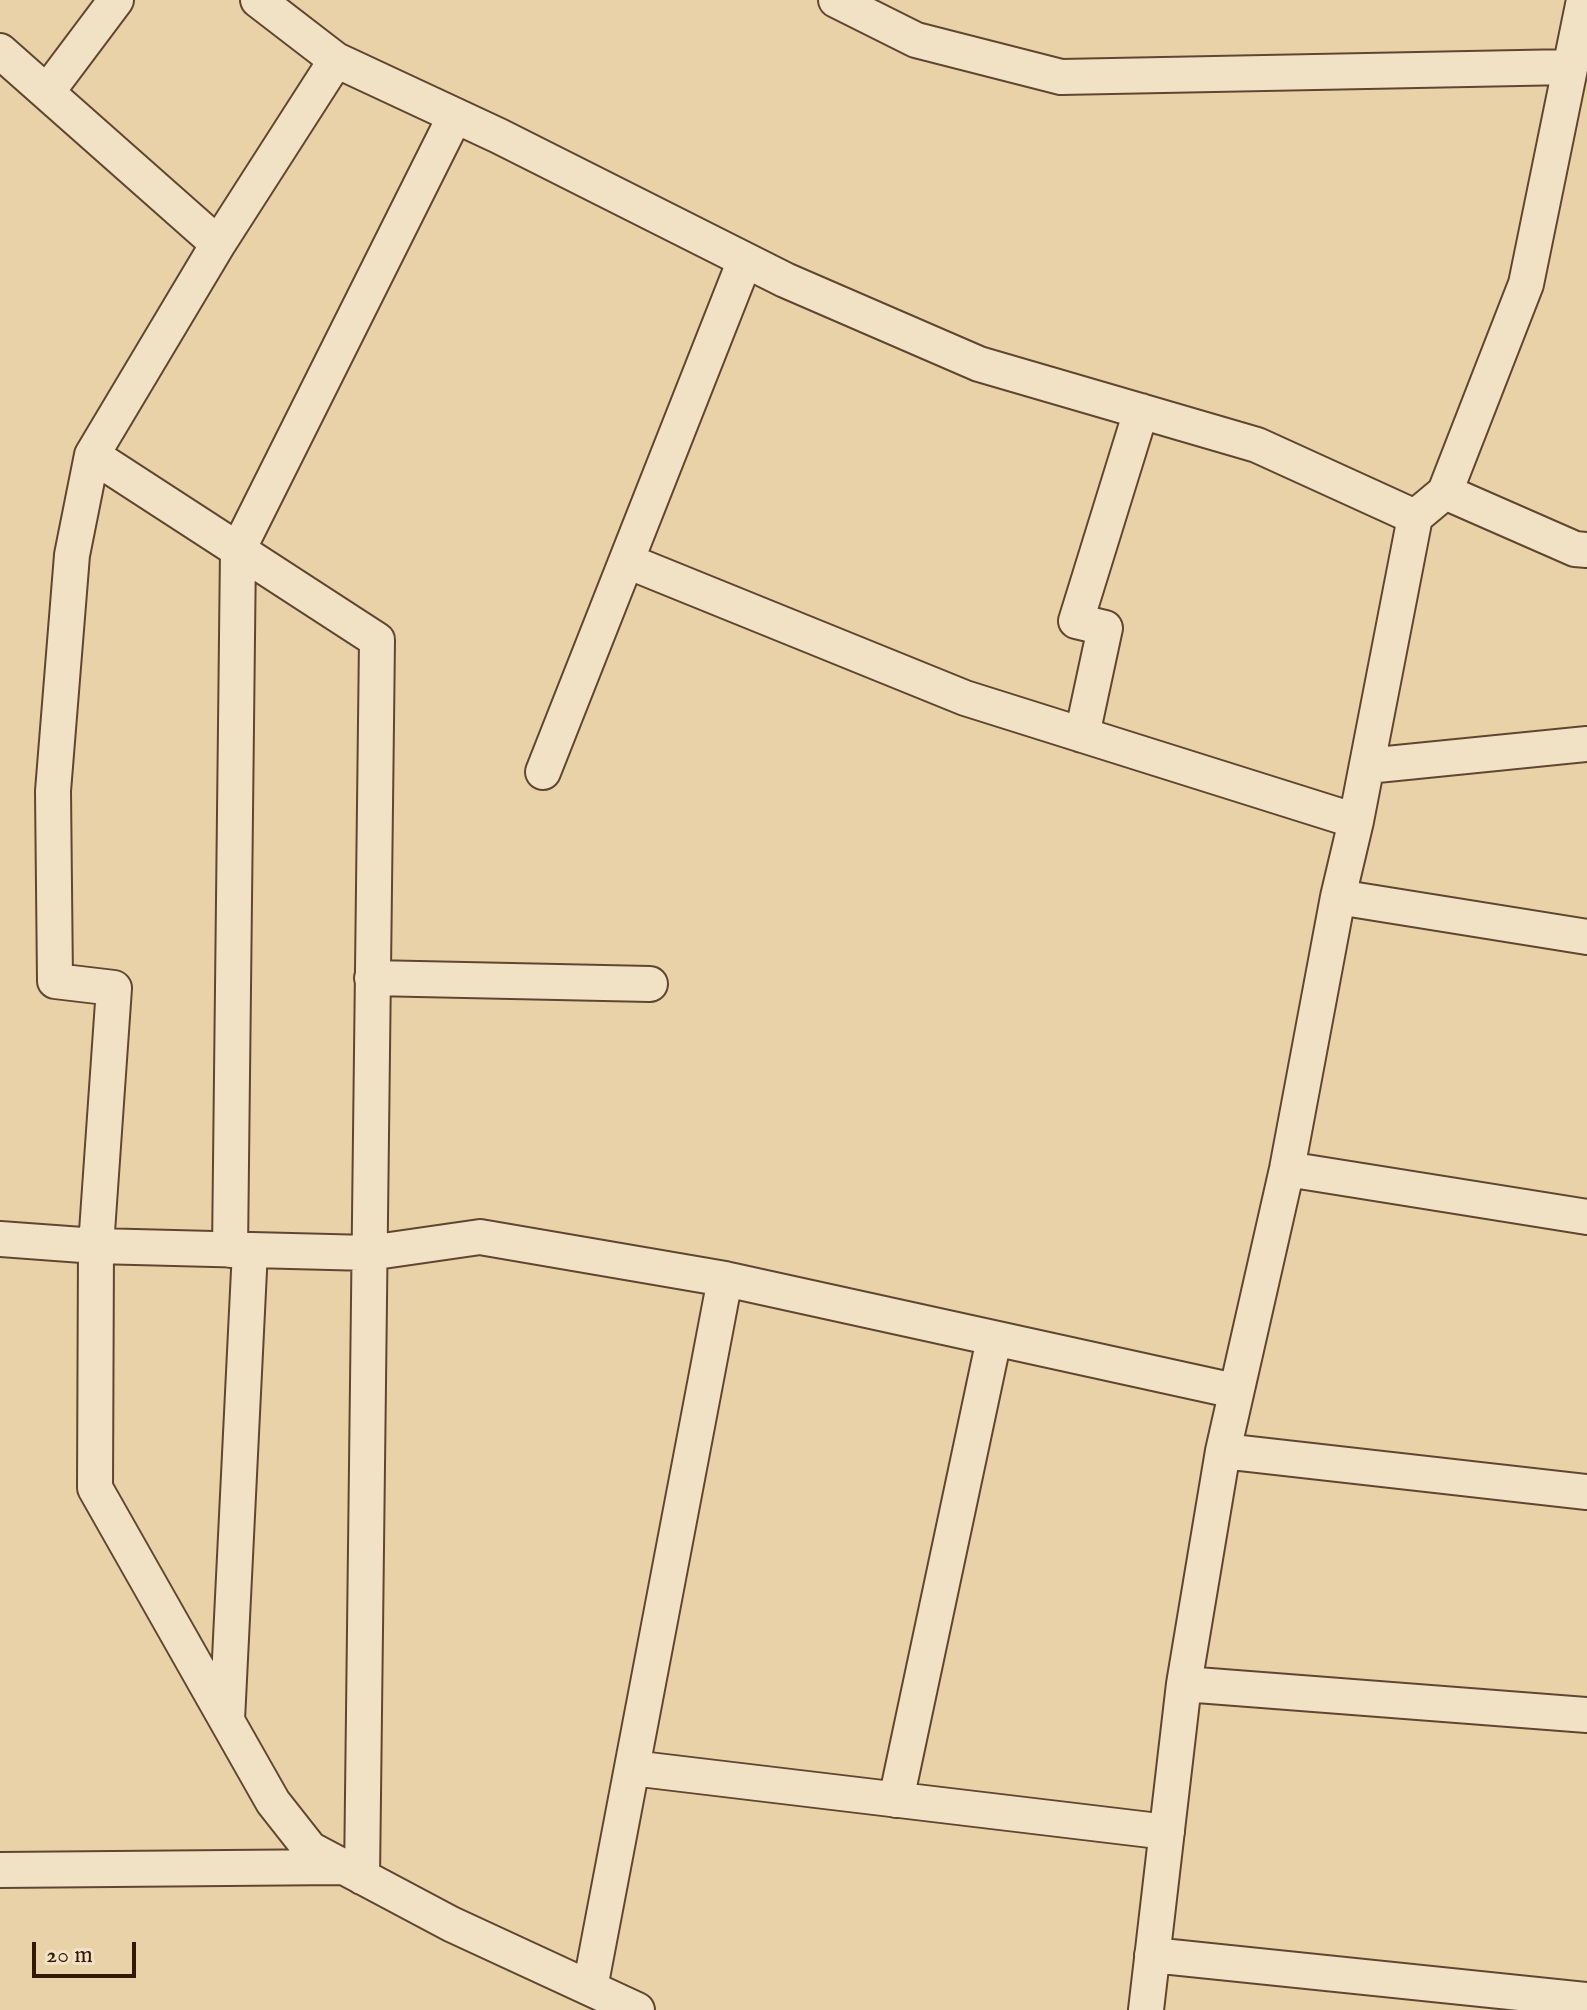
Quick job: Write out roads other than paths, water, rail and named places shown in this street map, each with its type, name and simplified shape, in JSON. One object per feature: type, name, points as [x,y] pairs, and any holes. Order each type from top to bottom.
[{"type":"street","points":[[47,92],[116,0]]},
{"type":"street","points":[[258,0],[336,60],[785,280],[979,364],[1257,445],[1415,517]]},
{"type":"street","points":[[836,0],[916,40],[1061,77],[1570,67]]},
{"type":"street","points":[[1146,2010],[1184,1684],[1223,1451],[1287,1169],[1415,517],[1445,492],[1526,284],[1584,0]]},
{"type":"street","points":[[0,51],[218,244]]},
{"type":"street","points":[[336,60],[218,244],[92,455],[72,555],[53,791],[55,981],[114,988],[96,1246],[95,1488],[273,1802],[310,1849],[451,1924],[637,2010]]},
{"type":"street","points":[[227,1720],[240,1250],[238,550],[455,116]]},
{"type":"street","points":[[543,772],[745,260]]},
{"type":"street","points":[[1082,735],[1105,628],[1076,621],[1141,411]]},
{"type":"street","points":[[92,455],[377,640],[369,1253],[353,1872]]},
{"type":"street","points":[[1445,492],[1575,549],[1587,550]]},
{"type":"street","points":[[627,561],[965,698],[1356,821]]},
{"type":"street","points":[[1367,766],[1587,744]]},
{"type":"street","points":[[1338,897],[1587,937]]},
{"type":"street","points":[[372,978],[650,984]]},
{"type":"street","points":[[1287,1169],[1587,1217]]},
{"type":"street","points":[[0,1239],[96,1246],[369,1253],[480,1237],[725,1279],[1235,1391]]},
{"type":"street","points":[[590,1988],[725,1279]]},
{"type":"street","points":[[896,1800],[994,1339]]},
{"type":"street","points":[[1223,1451],[1587,1492]]},
{"type":"street","points":[[1184,1684],[1587,1715]]},
{"type":"street","points":[[632,1768],[1167,1832]]},
{"type":"street","points":[[0,1870],[353,1872]]},
{"type":"street","points":[[1152,1955],[1587,2000]]}]
